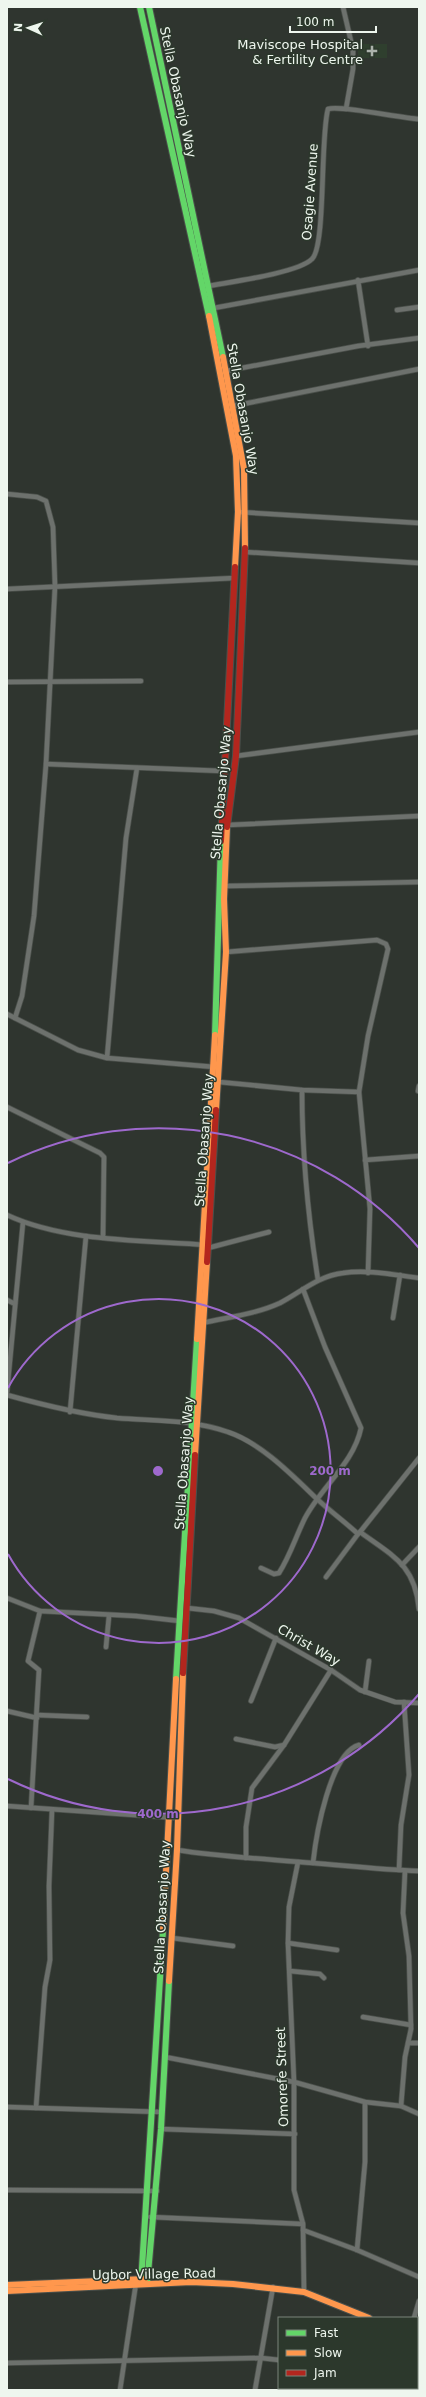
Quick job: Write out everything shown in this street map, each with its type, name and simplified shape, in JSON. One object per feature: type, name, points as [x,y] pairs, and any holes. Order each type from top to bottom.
[{"type":"street","points":[[140,7],[214,340],[236,456],[238,512],[222,770],[222,904],[217,1067],[199,1338]]},
{"type":"street","name":"Stella Obasanjo Way","points":[[142,2281],[154,2217],[162,2112],[177,1850],[182,1621],[187,1608],[199,1338],[203,1323],[206,1246],[219,1082],[217,1067],[226,952],[222,904],[226,886],[227,825],[236,756],[246,513],[244,469],[233,406],[214,308],[196,236],[149,7]]},
{"type":"street","points":[[343,7],[353,50],[353,69],[346,109],[419,119]]},
{"type":"street","name":"Osagie Avenue","points":[[209,286],[292,268],[310,260],[315,256],[318,240],[327,113],[330,108],[346,109]]},
{"type":"street","points":[[214,308],[358,280],[419,270]]},
{"type":"street","points":[[358,280],[368,346]]},
{"type":"street","points":[[397,310],[419,308]]},
{"type":"street","points":[[226,371],[419,338]]},
{"type":"street","points":[[233,406],[419,369]]},
{"type":"street","points":[[7,494],[36,497],[46,501],[53,527],[55,586],[46,764],[34,916],[22,996],[15,1018]]},
{"type":"street","points":[[238,512],[419,523]]},
{"type":"street","points":[[245,552],[419,563]]},
{"type":"street","points":[[7,589],[235,578]]},
{"type":"street","points":[[7,682],[49,683],[141,680]]},
{"type":"street","points":[[236,756],[419,732]]},
{"type":"street","points":[[46,764],[222,770]]},
{"type":"street","points":[[107,1058],[126,838],[137,768]]},
{"type":"street","points":[[227,825],[419,816]]},
{"type":"street","points":[[226,886],[419,882]]},
{"type":"street","points":[[226,952],[377,940],[386,944],[388,949],[368,1036],[359,1092],[370,1209],[368,1273]]},
{"type":"street","points":[[7,1014],[78,1050],[107,1058],[217,1067]]},
{"type":"street","points":[[219,1082],[302,1090],[359,1092]]},
{"type":"street","points":[[302,1090],[302,1125],[307,1193],[318,1280]]},
{"type":"street","points":[[7,1107],[100,1153],[104,1157],[103,1237]]},
{"type":"street","points":[[365,1160],[419,1156]]},
{"type":"street","points":[[7,1215],[23,1222],[86,1236],[206,1246],[269,1232]]},
{"type":"street","points":[[23,1222],[7,1393],[70,1412],[194,1424],[229,1432],[266,1454],[300,1481],[316,1498],[359,1533],[395,1557],[413,1579],[419,1609]]},
{"type":"street","points":[[70,1412],[86,1236]]},
{"type":"street","points":[[203,1323],[254,1312],[280,1303],[318,1280],[343,1273],[400,1275],[419,1278]]},
{"type":"street","points":[[393,1318],[400,1275]]},
{"type":"street","points":[[261,1568],[274,1574],[279,1573],[316,1498],[355,1446],[362,1428],[325,1347],[303,1289]]},
{"type":"street","points":[[7,1300],[15,1304]]},
{"type":"street","points":[[120,2390],[122,2362],[142,2281],[154,2112],[169,1818],[194,1424]]},
{"type":"street","points":[[326,1577],[419,1458]]},
{"type":"street","points":[[402,1565],[419,1547]]},
{"type":"street","points":[[7,1598],[40,1611],[109,1616],[136,1616],[182,1621]]},
{"type":"street","name":"Christ Way","points":[[187,1608],[214,1611],[239,1618],[331,1670],[366,1692],[395,1702],[419,1703]]},
{"type":"street","points":[[31,1808],[39,1670],[28,1661],[40,1611]]},
{"type":"street","points":[[106,1647],[109,1616]]},
{"type":"street","points":[[251,1701],[276,1638]]},
{"type":"street","points":[[366,1692],[369,1661]]},
{"type":"street","points":[[246,1858],[247,1820],[252,1788],[284,1745],[331,1670]]},
{"type":"street","points":[[401,2106],[411,2025],[410,1956],[403,1913],[401,1825],[409,1775],[404,1702]]},
{"type":"street","points":[[7,1711],[37,1716],[87,1717]]},
{"type":"street","points":[[236,1739],[275,1747],[284,1745]]},
{"type":"street","points":[[313,1863],[321,1819],[334,1778],[344,1754],[352,1747],[359,1746]]},
{"type":"street","points":[[7,1806],[177,1818]]},
{"type":"street","points":[[36,2108],[45,1987],[50,1960],[48,1886],[52,1810]]},
{"type":"street","points":[[177,1850],[366,1869],[419,1871]]},
{"type":"street","name":"Omorefe Street","points":[[298,1862],[289,1907],[288,1943],[294,2082],[294,2190],[304,2230],[304,2292]]},
{"type":"street","points":[[172,1938],[233,1946]]},
{"type":"street","points":[[288,1943],[337,1950]]},
{"type":"street","points":[[290,1971],[320,1974],[324,1978]]},
{"type":"street","points":[[363,2017],[411,2025]]},
{"type":"street","points":[[408,2043],[419,2043]]},
{"type":"street","points":[[165,2057],[294,2082],[365,2102],[401,2106],[419,2114]]},
{"type":"street","points":[[357,2250],[365,2162],[365,2102]]},
{"type":"street","points":[[7,2107],[162,2112]]},
{"type":"street","points":[[161,2129],[294,2134]]},
{"type":"street","points":[[7,2190],[157,2191]]},
{"type":"street","points":[[146,2216],[303,2224]]},
{"type":"street","points":[[304,2230],[357,2250],[419,2277]]},
{"type":"street","name":"Ugbor Village Road","points":[[7,2291],[142,2281]]},
{"type":"street","name":"Ugbor Village Road","points":[[7,2285],[142,2281],[273,2287],[304,2292],[361,2316]]},
{"type":"street","points":[[256,2390],[273,2287]]},
{"type":"street","points":[[414,2317],[419,2301]]},
{"type":"street","points":[[7,2363],[122,2362],[261,2358],[278,2360]]},
{"type":"shaded area","name":"Maviscope Hospital & Fertility Centre","points":[[358,44],[387,44],[387,58],[358,58]]},
{"type":"traffic: fast","points":[[140,7],[209,316]]},
{"type":"traffic: fast","points":[[149,7],[223,357]]},
{"type":"traffic: fast","points":[[215,1035],[221,841]]},
{"type":"traffic: fast","points":[[176,1679],[197,1339]]},
{"type":"traffic: fast","points":[[141,2284],[163,1930]]},
{"type":"traffic: fast","points":[[147,2284],[161,2129],[169,1981]]},
{"type":"traffic: slow","points":[[209,316],[236,456],[238,512],[235,567]]},
{"type":"traffic: slow","points":[[223,357],[244,469],[245,548]]},
{"type":"traffic: slow","points":[[216,1110],[226,952],[224,899],[227,827]]},
{"type":"traffic: slow","points":[[197,1339],[215,1035]]},
{"type":"traffic: slow","points":[[195,1455],[207,1262]]},
{"type":"traffic: slow","points":[[169,1981],[177,1850],[183,1673]]},
{"type":"traffic: slow","points":[[163,1930],[176,1679]]},
{"type":"traffic: slow","points":[[7,2285],[145,2279]]},
{"type":"traffic: slow","points":[[7,2291],[191,2282],[233,2284],[304,2292],[366,2317]]},
{"type":"traffic: jam","points":[[227,827],[236,756],[245,548]]},
{"type":"traffic: jam","points":[[221,841],[235,567]]},
{"type":"traffic: jam","points":[[207,1262],[216,1110]]},
{"type":"traffic: jam","points":[[183,1673],[195,1455]]},
{"type":"place","name":"Maviscope Hospital & Fertility Centre","points":[[372,51]]}]
